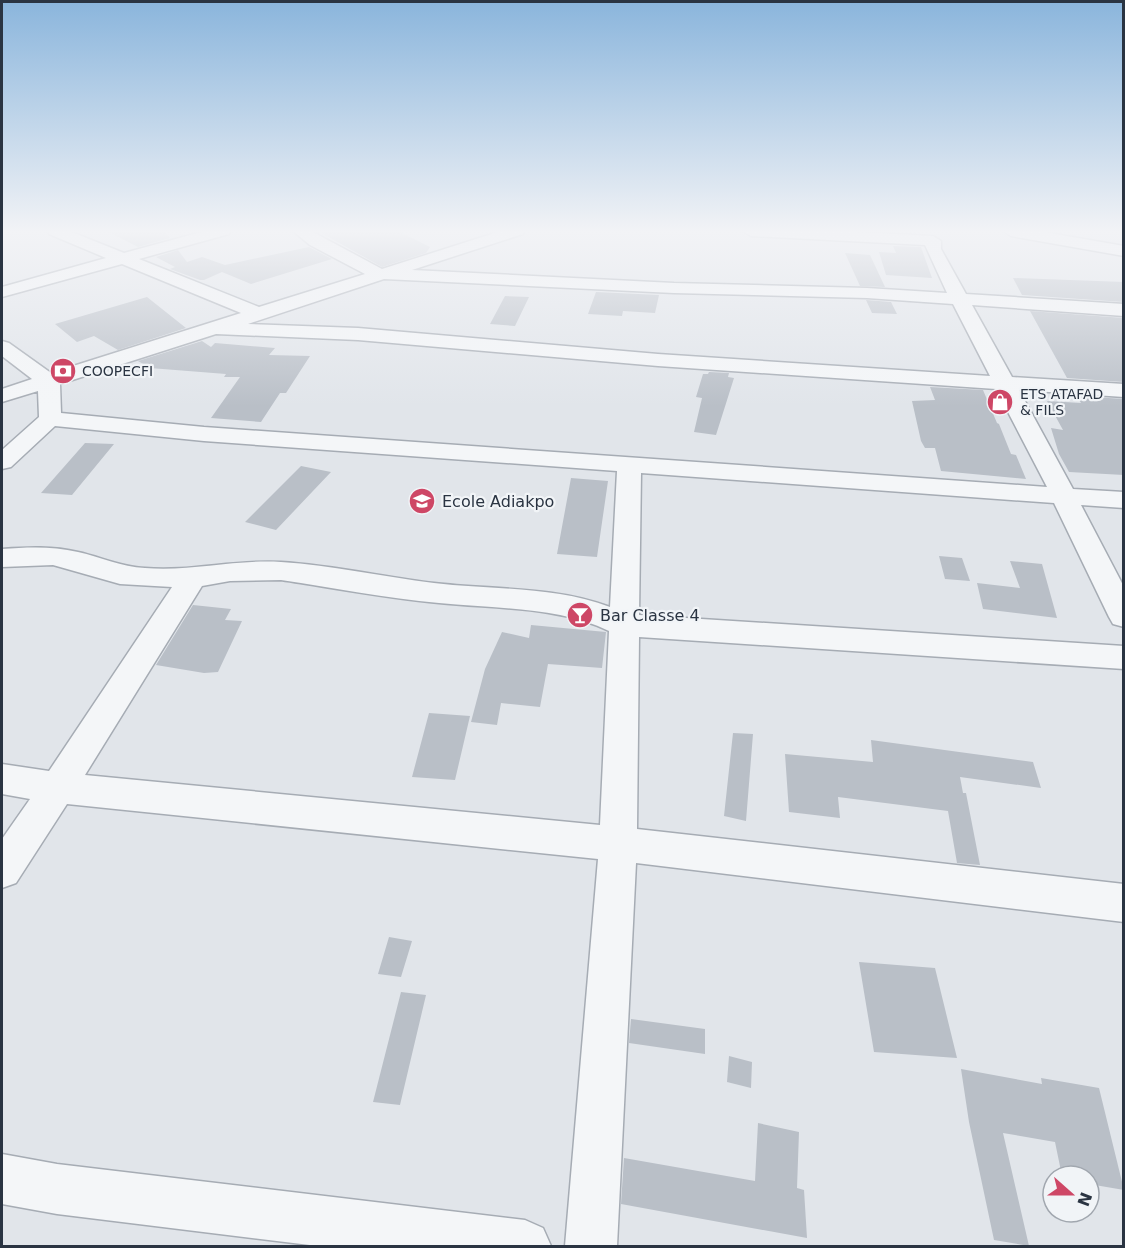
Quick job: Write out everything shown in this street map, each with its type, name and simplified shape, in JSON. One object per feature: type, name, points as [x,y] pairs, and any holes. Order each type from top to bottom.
[{"type":"street","points":[[198,289],[259,314]]},
{"type":"street","points":[[2,396],[333,289]]},
{"type":"street","points":[[722,289],[867,293],[1124,310]]},
{"type":"street","points":[[955,289],[1064,496],[1124,617]]},
{"type":"street","points":[[215,328],[358,334],[657,360],[1124,391]]},
{"type":"street","points":[[2,347],[49,382]]},
{"type":"street","points":[[49,382],[50,419]]},
{"type":"street","points":[[2,462],[50,419],[204,434],[1124,501]]},
{"type":"street","points":[[591,1246],[618,844],[629,465]]},
{"type":"street","points":[[2,558],[53,556],[129,576],[146,578],[193,578],[230,572],[281,571],[436,593],[567,605],[598,613],[623,625],[1124,658]]},
{"type":"street","points":[[2,870],[58,788],[193,578]]},
{"type":"street","points":[[2,779],[58,788],[618,844],[1124,903]]},
{"type":"street","points":[[2,1179],[57,1189],[525,1246]]},
{"type":"building","points":[[1019,289],[1124,289],[1124,302],[1022,295]]},
{"type":"building","points":[[596,292],[659,295],[655,313],[623,311],[622,316],[588,314]]},
{"type":"building","points":[[505,296],[529,297],[515,326],[490,324]]},
{"type":"building","points":[[147,297],[186,328],[118,350],[94,336],[77,342],[55,324]]},
{"type":"building","points":[[866,300],[891,302],[897,314],[872,313]]},
{"type":"building","points":[[1030,311],[1124,318],[1124,382],[1067,378]]},
{"type":"building","points":[[202,341],[211,347],[215,343],[275,348],[269,355],[310,356],[286,393],[280,393],[261,422],[211,418],[240,377],[150,368],[138,361]]},
{"type":"building","points":[[729,373],[728,377],[734,378],[716,435],[694,432],[702,398],[696,397],[703,374]]},
{"type":"building","points":[[930,387],[983,390],[1011,454],[1016,455],[1026,479],[941,471],[935,448],[925,448],[921,441],[912,401],[935,400]]},
{"type":"building","points":[[1077,396],[1124,399],[1124,475],[1069,472],[1059,454],[1051,428],[1063,430],[1047,401],[1081,403]]},
{"type":"building","points":[[85,443],[114,444],[72,495],[41,493]]},
{"type":"building","points":[[301,466],[331,472],[276,530],[245,522]]},
{"type":"building","points":[[571,478],[608,481],[597,557],[557,554]]},
{"type":"building","points":[[939,556],[962,558],[970,581],[945,579]]},
{"type":"building","points":[[1010,561],[1042,564],[1057,618],[983,609],[977,583],[1020,588]]},
{"type":"building","points":[[193,605],[231,609],[225,620],[242,621],[218,672],[204,673],[156,665]]},
{"type":"building","points":[[531,625],[606,632],[602,668],[548,664],[540,707],[501,703],[497,725],[471,722],[485,669],[502,632],[529,638]]},
{"type":"building","points":[[429,713],[470,716],[455,780],[412,777]]},
{"type":"building","points":[[733,733],[753,734],[746,821],[724,816]]},
{"type":"building","points":[[871,740],[1033,762],[1041,788],[960,777],[963,793],[966,793],[980,865],[957,863],[948,811],[838,797],[840,818],[789,812],[785,754],[873,762]]},
{"type":"building","points":[[389,937],[412,941],[401,977],[378,974]]},
{"type":"building","points":[[859,962],[935,968],[957,1058],[874,1052]]},
{"type":"building","points":[[401,992],[426,995],[400,1105],[373,1102]]},
{"type":"building","points":[[631,1019],[705,1029],[705,1054],[629,1043]]},
{"type":"building","points":[[729,1056],[752,1062],[751,1088],[727,1082]]},
{"type":"building","points":[[961,1069],[1042,1084],[1041,1078],[1099,1088],[1124,1190],[1101,1186],[1101,1164],[1060,1164],[1055,1142],[1003,1133],[1029,1246],[994,1240],[969,1122]]},
{"type":"building","points":[[758,1123],[799,1132],[797,1188],[804,1190],[807,1238],[621,1204],[624,1158],[755,1181]]},
{"type":"place","name":"COOPECFI","points":[[63,371]]},
{"type":"place","name":"ETS ATAFAD & FILS","points":[[1000,402]]},
{"type":"place","name":"Ecole Adiakpo","points":[[422,501]]},
{"type":"place","name":"Bar Classe 4","points":[[580,615]]}]
